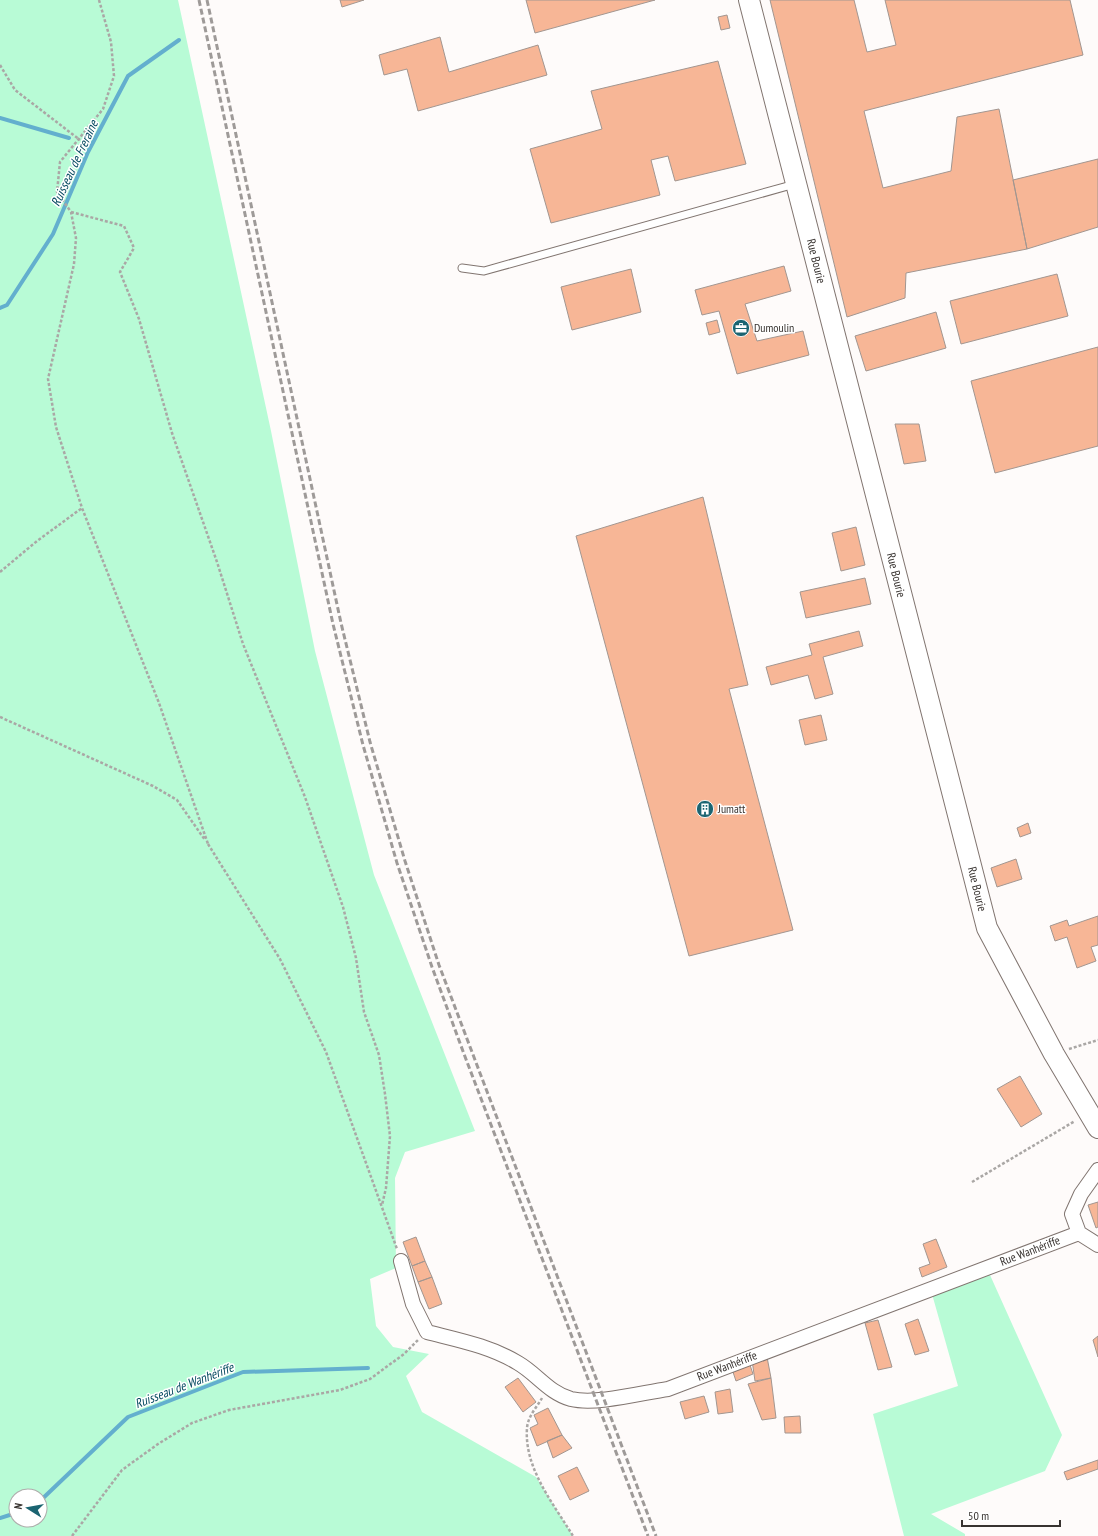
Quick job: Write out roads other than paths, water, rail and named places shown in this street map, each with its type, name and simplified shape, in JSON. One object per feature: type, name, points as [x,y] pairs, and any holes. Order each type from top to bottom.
[{"type":"main road","name":"Rue Bourie","points":[[749,0],[987,928],[1054,1054],[1093,1120]]},
{"type":"street","points":[[1098,1170],[1081,1194],[1072,1214],[1079,1233],[1098,1245]]},
{"type":"street","name":"Rue Wanhériffe","points":[[401,1261],[413,1304],[427,1332],[494,1350],[520,1364],[548,1388],[571,1399],[596,1400],[668,1389],[1079,1233]]},
{"type":"lane","points":[[462,268],[484,271],[796,184]]},
{"type":"waterway","name":"Ruisseau de Freraine","points":[[0,308],[7,305],[53,234],[88,152],[128,76],[179,40]]},
{"type":"waterway","points":[[0,118],[69,138]]},
{"type":"waterway","name":"Ruisseau de Wanhériffe","points":[[48,1493],[128,1417],[243,1372],[368,1368]]},
{"type":"waterway","name":"Ruisseau de Wanhériffe","points":[[0,1518],[8,1516]]},
{"type":"railway","points":[[199,0],[333,624],[363,745],[397,863],[432,967],[464,1054],[648,1536]]},
{"type":"railway","points":[[207,0],[341,623],[370,742],[405,861],[439,965],[656,1536]]},
{"type":"place","name":"Dumoulin","points":[[741,328]]},
{"type":"place","name":"Jumatt","points":[[705,809]]}]
